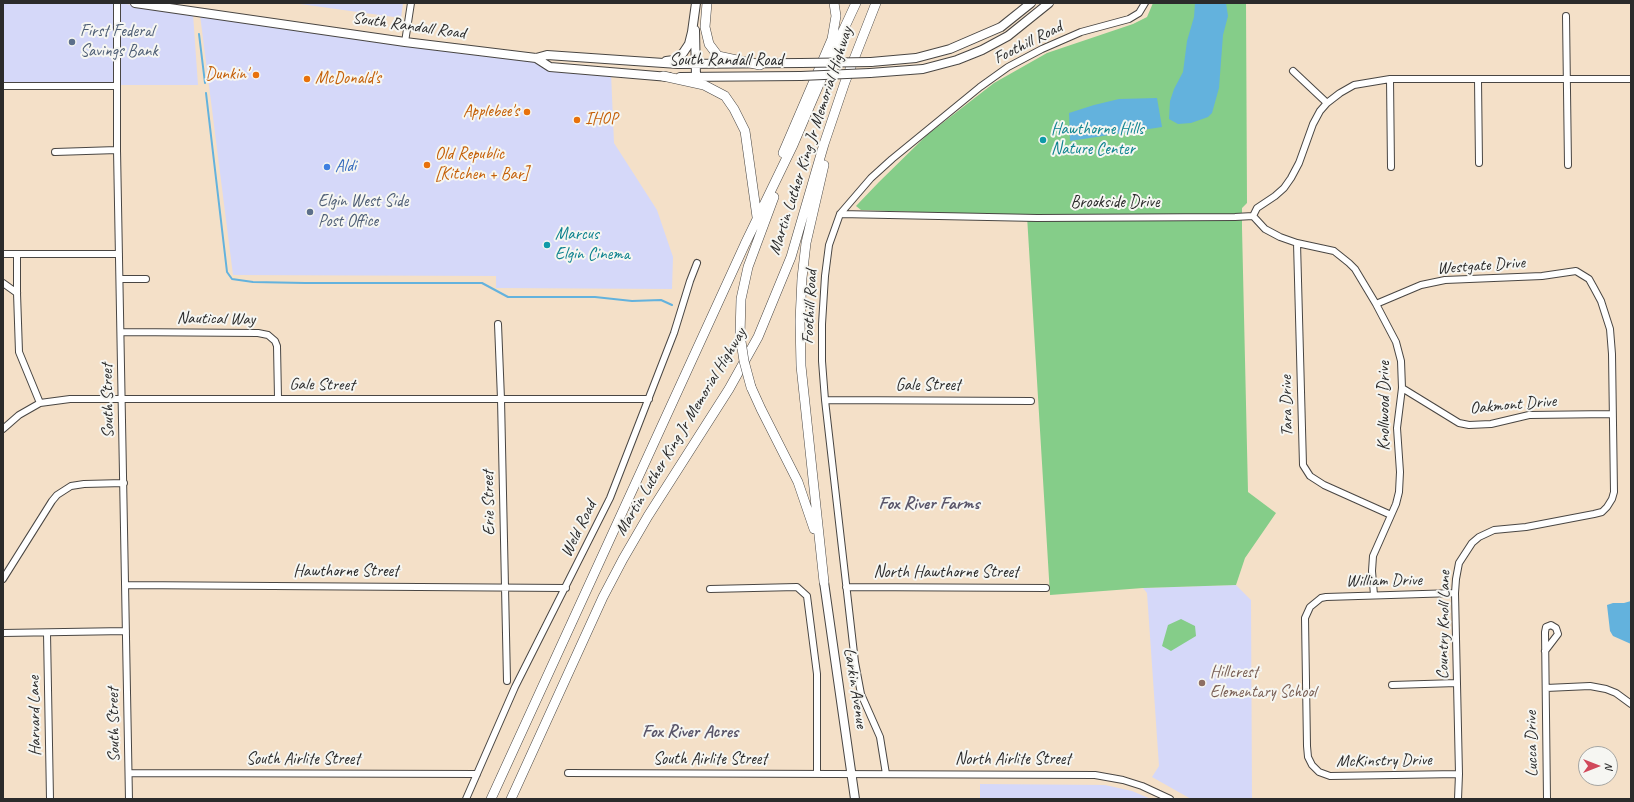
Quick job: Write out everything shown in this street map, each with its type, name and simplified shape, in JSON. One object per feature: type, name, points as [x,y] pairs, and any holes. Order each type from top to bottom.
[{"type":"highway","points":[[707,3],[704,27],[708,44],[718,56],[760,65]]},
{"type":"highway","points":[[745,244],[832,39],[836,16],[834,3]]},
{"type":"highway","name":"Martin Luther King Jr Memorial Highway","points":[[492,799],[745,244],[793,145],[856,3]]},
{"type":"highway","name":"Martin Luther King Jr Memorial Highway","points":[[511,799],[603,597],[623,559],[725,396],[758,337],[790,257],[824,144],[845,82],[876,3]]},
{"type":"highway","points":[[663,76],[704,85],[725,96],[734,109],[745,131],[757,217]]},
{"type":"highway","points":[[824,582],[801,366],[800,321],[802,278],[806,243],[845,82]]},
{"type":"highway","points":[[793,145],[748,267],[741,299],[740,335],[744,361],[751,387],[798,482],[809,510],[815,532],[824,582]]},
{"type":"main road","name":"South Randall Road","points":[[135,3],[405,42],[536,58],[547,55],[649,63],[760,65],[872,62],[916,58],[950,49],[1001,27],[1031,3]]},
{"type":"main road","name":"South Randall Road","points":[[536,58],[550,67],[663,76],[696,77],[801,76],[923,69],[957,60],[982,50],[1008,36],[1049,3]]},
{"type":"main road","points":[[649,63],[674,60],[683,53],[689,44],[696,5]]},
{"type":"main road","points":[[696,5],[696,77]]},
{"type":"main road","name":"Larkin Avenue","points":[[824,582],[853,775],[855,799]]},
{"type":"street","name":"South Street","points":[[117,3],[116,86],[129,799]]},
{"type":"street","points":[[405,42],[411,3]]},
{"type":"street","name":"Foothill Road","points":[[886,774],[880,737],[861,694],[855,662],[825,400],[822,342],[825,276],[829,245],[840,214],[882,168],[990,79],[1042,49],[1073,35],[1129,19],[1139,13],[1145,3]]},
{"type":"street","points":[[1566,16],[1568,165]]},
{"type":"street","points":[[1293,71],[1327,104]]},
{"type":"street","points":[[1253,216],[1257,208],[1275,196],[1284,188],[1291,178],[1299,163],[1313,124],[1327,104],[1340,93],[1354,85],[1390,79],[1631,79]]},
{"type":"street","points":[[1390,79],[1392,167]]},
{"type":"street","points":[[1478,80],[1479,163]]},
{"type":"street","points":[[3,86],[116,86]]},
{"type":"street","points":[[55,152],[117,150]]},
{"type":"street","name":"Brookside Drive","points":[[840,214],[1037,218],[1253,216]]},
{"type":"street","name":"Knollwood Drive","points":[[1253,216],[1265,229],[1280,237],[1297,243],[1334,251],[1355,269],[1396,342],[1401,362],[1402,388],[1397,428],[1400,472],[1399,492],[1391,515],[1373,556],[1372,571],[1374,595]]},
{"type":"street","name":"Tara Drive","points":[[1297,243],[1303,464],[1310,476],[1324,486],[1391,515]]},
{"type":"street","points":[[3,254],[119,254]]},
{"type":"street","points":[[17,254],[18,352],[40,403]]},
{"type":"street","name":"Weld Road","points":[[466,799],[515,687],[610,498],[674,333],[697,263]]},
{"type":"street","name":"Westgate Drive","points":[[1376,304],[1421,285],[1445,280],[1542,276],[1576,271],[1589,279]]},
{"type":"street","points":[[120,279],[146,279]]},
{"type":"street","name":"Country Knoll Lane","points":[[1458,799],[1459,774],[1455,593],[1459,563],[1472,543],[1479,537],[1494,530],[1526,527],[1602,512],[1612,499],[1614,492],[1612,354],[1610,329],[1601,301],[1589,279]]},
{"type":"street","points":[[3,283],[17,293]]},
{"type":"street","name":"Erie Street","points":[[498,324],[507,681]]},
{"type":"street","name":"Nautical Way","points":[[121,332],[258,333],[268,335],[276,341],[277,346],[278,398]]},
{"type":"street","name":"Oakmont Drive","points":[[1402,388],[1459,423],[1469,425],[1491,424],[1529,415],[1612,414]]},
{"type":"street","name":"Gale Street","points":[[3,429],[19,415],[40,403],[70,399],[649,399]]},
{"type":"street","name":"Gale Street","points":[[825,400],[1031,401]]},
{"type":"street","points":[[3,579],[57,495],[71,486],[84,484],[124,483]]},
{"type":"street","name":"Hawthorne Street","points":[[126,585],[566,588]]},
{"type":"street","points":[[710,589],[797,587],[807,596],[817,674],[816,774]]},
{"type":"street","name":"North Hawthorne Street","points":[[846,587],[1046,588]]},
{"type":"street","name":"William Drive","points":[[1312,765],[1308,757],[1307,746],[1305,618],[1307,610],[1316,602],[1326,597],[1455,593]]},
{"type":"street","points":[[3,634],[126,631]]},
{"type":"street","name":"Harvard Lane","points":[[47,633],[50,799]]},
{"type":"street","name":"Lucca Drive","points":[[1545,651],[1547,799]]},
{"type":"street","points":[[1392,685],[1457,683]]},
{"type":"street","points":[[1546,688],[1590,686],[1606,689],[1616,693],[1631,704]]},
{"type":"street","name":"McKinstry Drive","points":[[1312,765],[1319,772],[1338,777],[1459,774]]},
{"type":"street","name":"South Airlite Street","points":[[129,773],[478,774]]},
{"type":"street","name":"South Airlite Street","points":[[568,773],[853,775]]},
{"type":"street","name":"North Airlite Street","points":[[853,775],[1096,775],[1123,780],[1142,786],[1170,799]]},
{"type":"shaded area","points":[[3,3],[114,3],[114,84],[3,89]]},
{"type":"shaded area","points":[[119,3],[193,14],[198,85],[118,85]]},
{"type":"shaded area","points":[[293,3],[403,3],[401,18]]},
{"type":"shaded area","points":[[200,15],[536,60],[550,69],[611,73],[614,143],[657,210],[673,257],[672,289],[496,288],[496,276],[233,275]]},
{"type":"shaded area","name":"Hillcrest Elementary School","points":[[1236,585],[1251,600],[1252,799],[1191,799],[1152,777],[1159,766],[1147,593],[1143,588]]},
{"type":"shaded area","points":[[980,784],[1105,785],[1132,791],[1151,799],[980,799]]},
{"type":"green space","name":"Hawthorne Hills Nature Center","points":[[1153,3],[1246,3],[1247,203],[1242,208],[1242,228],[1248,492],[1276,513],[1245,558],[1236,585],[1143,588],[1050,595],[1027,216],[861,210],[856,206],[927,135],[994,83],[1047,53],[1133,24],[1147,17]]},
{"type":"green space","points":[[1181,619],[1195,626],[1196,636],[1171,651],[1162,646],[1168,625]]},
{"type":"water","points":[[1195,3],[1226,3],[1228,16],[1223,35],[1219,88],[1212,113],[1208,117],[1191,123],[1178,124],[1169,119],[1170,101],[1174,89],[1183,72],[1187,41],[1194,17]]},
{"type":"water","points":[[1157,98],[1162,127],[1070,141],[1069,113],[1119,99]]},
{"type":"water","points":[[1631,601],[1631,644],[1613,636],[1610,631],[1607,605]]},
{"type":"waterway","points":[[199,34],[205,83]]},
{"type":"waterway","points":[[206,93],[227,272],[232,279],[253,282],[305,283],[482,283],[508,297],[595,297],[632,301],[661,300],[672,305]]},
{"type":"place","name":"First Federal Savings Bank","points":[[72,42]]},
{"type":"place","name":"Dunkin'","points":[[256,75]]},
{"type":"place","name":"McDonald's","points":[[307,79]]},
{"type":"place","name":"Applebee's","points":[[527,112]]},
{"type":"place","name":"IHOP","points":[[577,120]]},
{"type":"place","name":"Hawthorne Hills Nature Center","points":[[1043,140]]},
{"type":"place","name":"Old Republic [Kitchen + Bar]","points":[[427,165]]},
{"type":"place","name":"Aldi","points":[[327,167]]},
{"type":"place","name":"Elgin West Side Post Office","points":[[310,212]]},
{"type":"place","name":"Marcus Elgin Cinema","points":[[547,245]]},
{"type":"place","name":"Hillcrest Elementary School","points":[[1202,683]]},
{"type":"district","name":"Fox River Farms","points":[[929,504]]},
{"type":"district","name":"Fox River Acres","points":[[690,732]]}]
